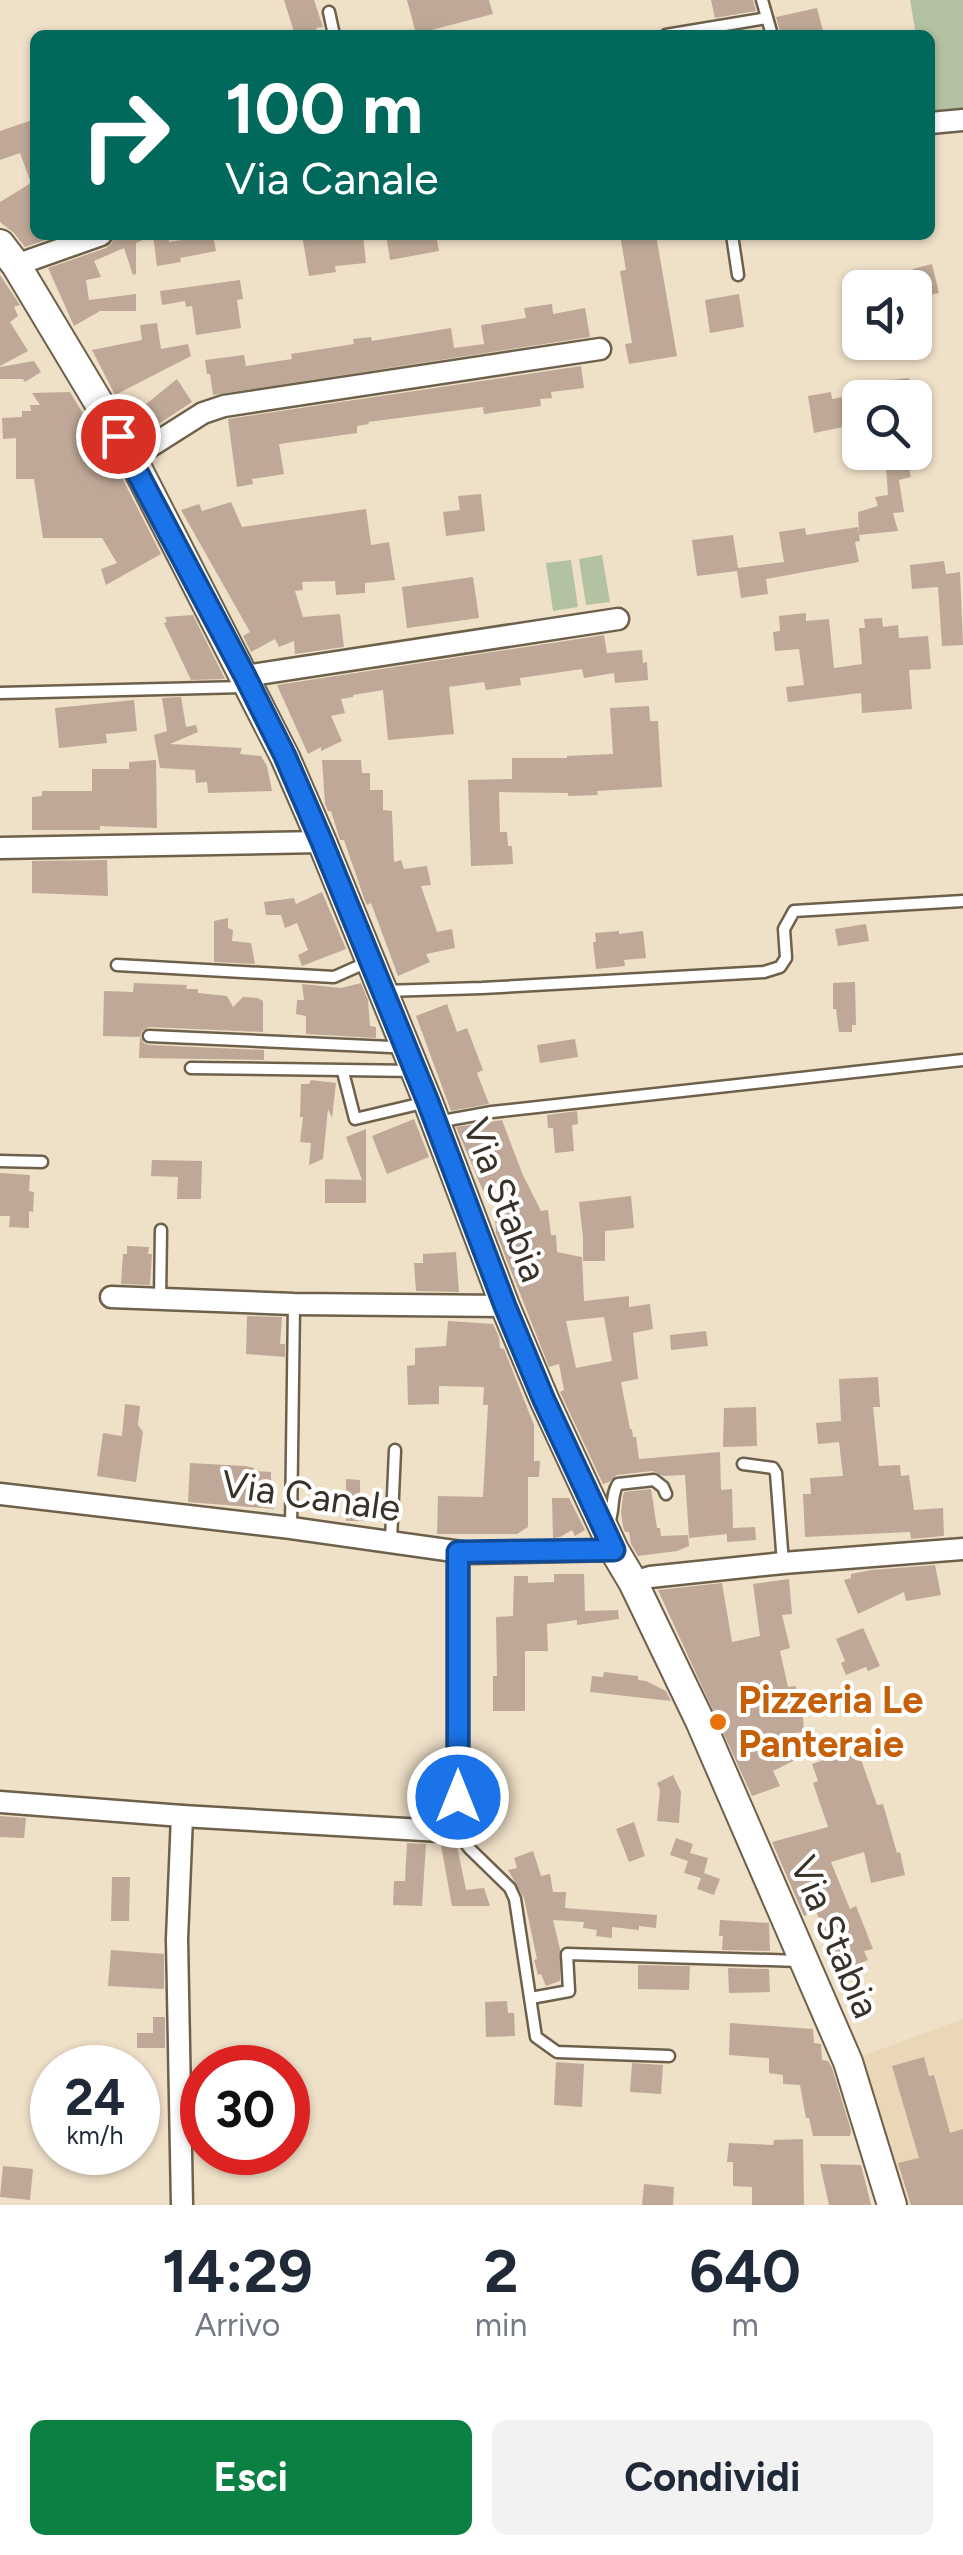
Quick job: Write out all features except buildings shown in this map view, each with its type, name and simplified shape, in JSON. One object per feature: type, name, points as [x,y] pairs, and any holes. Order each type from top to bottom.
[{"type":"main road","name":"Via Stabia","points":[[8,254],[132,458],[248,681],[322,842],[544,1400],[700,1720],[806,1961],[848,2062],[892,2205]]},
{"type":"street","points":[[935,123],[963,120]]},
{"type":"street","points":[[8,254],[77,240]]},
{"type":"street","points":[[132,458],[203,413],[224,406],[600,350]]},
{"type":"street","points":[[248,681],[618,618]]},
{"type":"street","points":[[0,848],[322,842]]},
{"type":"street","points":[[111,1296],[294,1304],[505,1306]]},
{"type":"street","name":"Via Canale","points":[[0,1494],[458,1552],[610,1540]]},
{"type":"street","points":[[633,1582],[783,1562],[963,1549]]},
{"type":"street","points":[[0,1802],[458,1832],[458,1552]]},
{"type":"street","points":[[182,1816],[178,1939],[182,2205]]},
{"type":"lane","points":[[762,0],[771,30]]},
{"type":"lane","points":[[329,12],[333,30]]},
{"type":"lane","points":[[696,30],[767,18]]},
{"type":"lane","points":[[733,240],[738,275]]},
{"type":"lane","points":[[0,693],[248,681]]},
{"type":"lane","points":[[384,991],[764,972],[780,966],[786,958],[784,929],[794,911],[963,900]]},
{"type":"lane","points":[[117,966],[334,977],[371,960]]},
{"type":"lane","points":[[150,1036],[391,1048],[410,1059]]},
{"type":"lane","points":[[190,1068],[342,1072],[410,1059]]},
{"type":"lane","points":[[342,1072],[355,1119],[432,1112],[492,1112],[963,1060]]},
{"type":"lane","points":[[0,1161],[42,1162]]},
{"type":"lane","points":[[160,1230],[160,1298]]},
{"type":"lane","points":[[291,1528],[294,1304]]},
{"type":"lane","points":[[392,1542],[395,1450]]},
{"type":"lane","points":[[743,1464],[773,1468],[776,1474],[783,1562]]},
{"type":"lane","points":[[610,1540],[614,1490],[618,1484],[654,1480],[666,1494]]},
{"type":"lane","points":[[458,1832],[510,1888],[536,2036],[557,2052],[669,2056]]},
{"type":"lane","points":[[531,1998],[569,1991],[568,1954],[806,1961]]},
{"type":"shaded area","points":[[963,2019],[963,2205],[905,2205],[857,2058]]},
{"type":"green space","points":[[910,0],[963,0],[963,116],[935,119],[935,30],[915,30]]},
{"type":"green space","points":[[602,555],[610,602],[586,605],[579,559]]},
{"type":"green space","points":[[571,560],[578,607],[553,611],[546,563]]},
{"type":"place","name":"Pizzeria Le Panteraie","points":[[718,1722]]},
{"type":"route","points":[[118,436],[285,756],[428,1102],[505,1306],[614,1550],[458,1552],[458,1797]]}]
